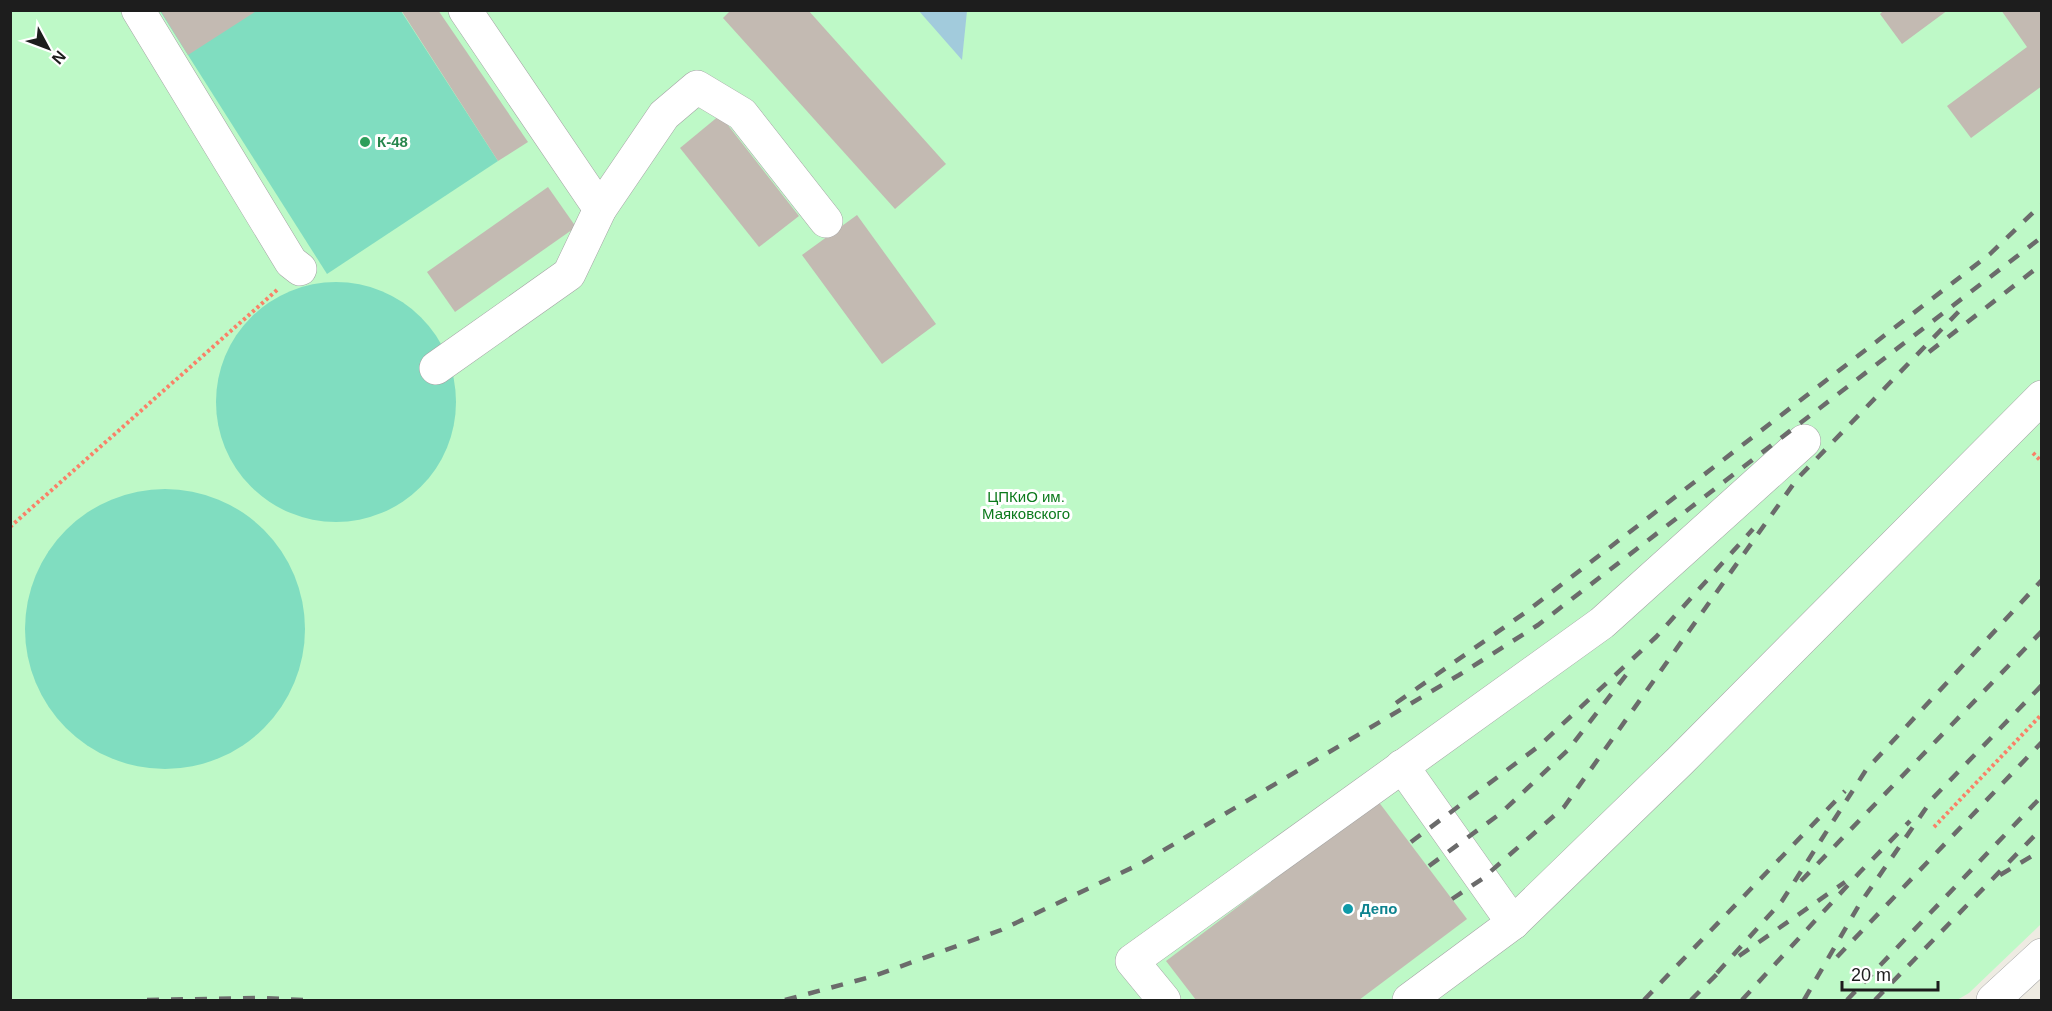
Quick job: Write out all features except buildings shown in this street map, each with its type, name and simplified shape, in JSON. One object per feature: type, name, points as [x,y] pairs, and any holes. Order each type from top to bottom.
[{"type":"street","points":[[138,10],[291,262],[300,269]]},
{"type":"street","points":[[465,10],[600,209]]},
{"type":"street","points":[[436,368],[569,274],[600,209],[664,115],[697,87],[741,114],[826,220]]},
{"type":"street","points":[[1409,1000],[1513,923],[1680,761],[2042,397]]},
{"type":"street","points":[[1164,1000],[1132,961],[1602,623],[1804,441]]},
{"type":"street","points":[[1402,766],[1513,923]]},
{"type":"street","points":[[1994,1000],[2042,955]]},
{"type":"path","points":[[10,527],[300,269]]},
{"type":"path","points":[[1935,827],[2042,714]]},
{"type":"green space","name":"ЦПКиО им. Маяковского","points":[[10,11],[2041,11],[2041,924],[1969,993],[1957,1000],[11,1000]]},
{"type":"green space","name":"К-48","points":[[160,11],[401,11],[498,161],[327,274]]},
{"type":"green space","points":[[336,282],[359,285],[382,292],[421,317],[446,356],[453,379],[456,402],[453,425],[446,448],[421,487],[382,512],[359,519],[336,522],[313,519],[290,512],[251,487],[226,448],[219,425],[216,402],[219,379],[226,356],[251,317],[290,292],[313,285]]},
{"type":"green space","points":[[151,489],[179,489],[219,499],[231,505],[254,520],[274,540],[295,575],[303,602],[305,629],[303,656],[295,683],[274,718],[254,738],[231,753],[206,763],[179,769],[151,769],[111,759],[99,753],[76,738],[56,718],[41,695],[31,670],[25,643],[25,615],[35,575],[41,563],[56,540],[76,520],[99,505],[124,495]]},
{"type":"water","points":[[919,11],[967,11],[962,60]]},
{"type":"railway","points":[[1396,703],[1526,612],[1990,254],[2042,204]]},
{"type":"railway","points":[[785,1000],[874,976],[1001,930],[1142,863],[1459,675],[1538,625],[2042,237]]},
{"type":"railway","points":[[1929,352],[2042,264]]},
{"type":"railway","points":[[1452,899],[1482,879],[1564,807],[1797,479],[1965,305]]},
{"type":"railway","points":[[1411,842],[1539,746],[1656,637],[1753,529]]},
{"type":"railway","points":[[1717,973],[1782,901],[1866,770],[2042,580]]},
{"type":"railway","points":[[1801,881],[2042,631]]},
{"type":"railway","points":[[1429,866],[1501,813],[1568,750],[1630,670]]},
{"type":"railway","points":[[1804,1000],[1859,905],[1933,798],[2042,685]]},
{"type":"railway","points":[[1837,957],[2042,742]]},
{"type":"railway","points":[[1644,1000],[1845,791]]},
{"type":"railway","points":[[1847,1000],[2042,796]]},
{"type":"railway","points":[[1742,1000],[1910,821]]},
{"type":"railway","points":[[1875,1000],[2042,828]]},
{"type":"railway","points":[[2000,875],[2042,850]]},
{"type":"railway","points":[[1739,956],[1845,882]]},
{"type":"railway","points":[[1691,1000],[1722,969]]},
{"type":"railway","points":[[147,1000],[262,998],[303,1000]]},
{"type":"place","name":"К-48","points":[[365,142]]},
{"type":"place","name":"Депо","points":[[1348,909]]}]
